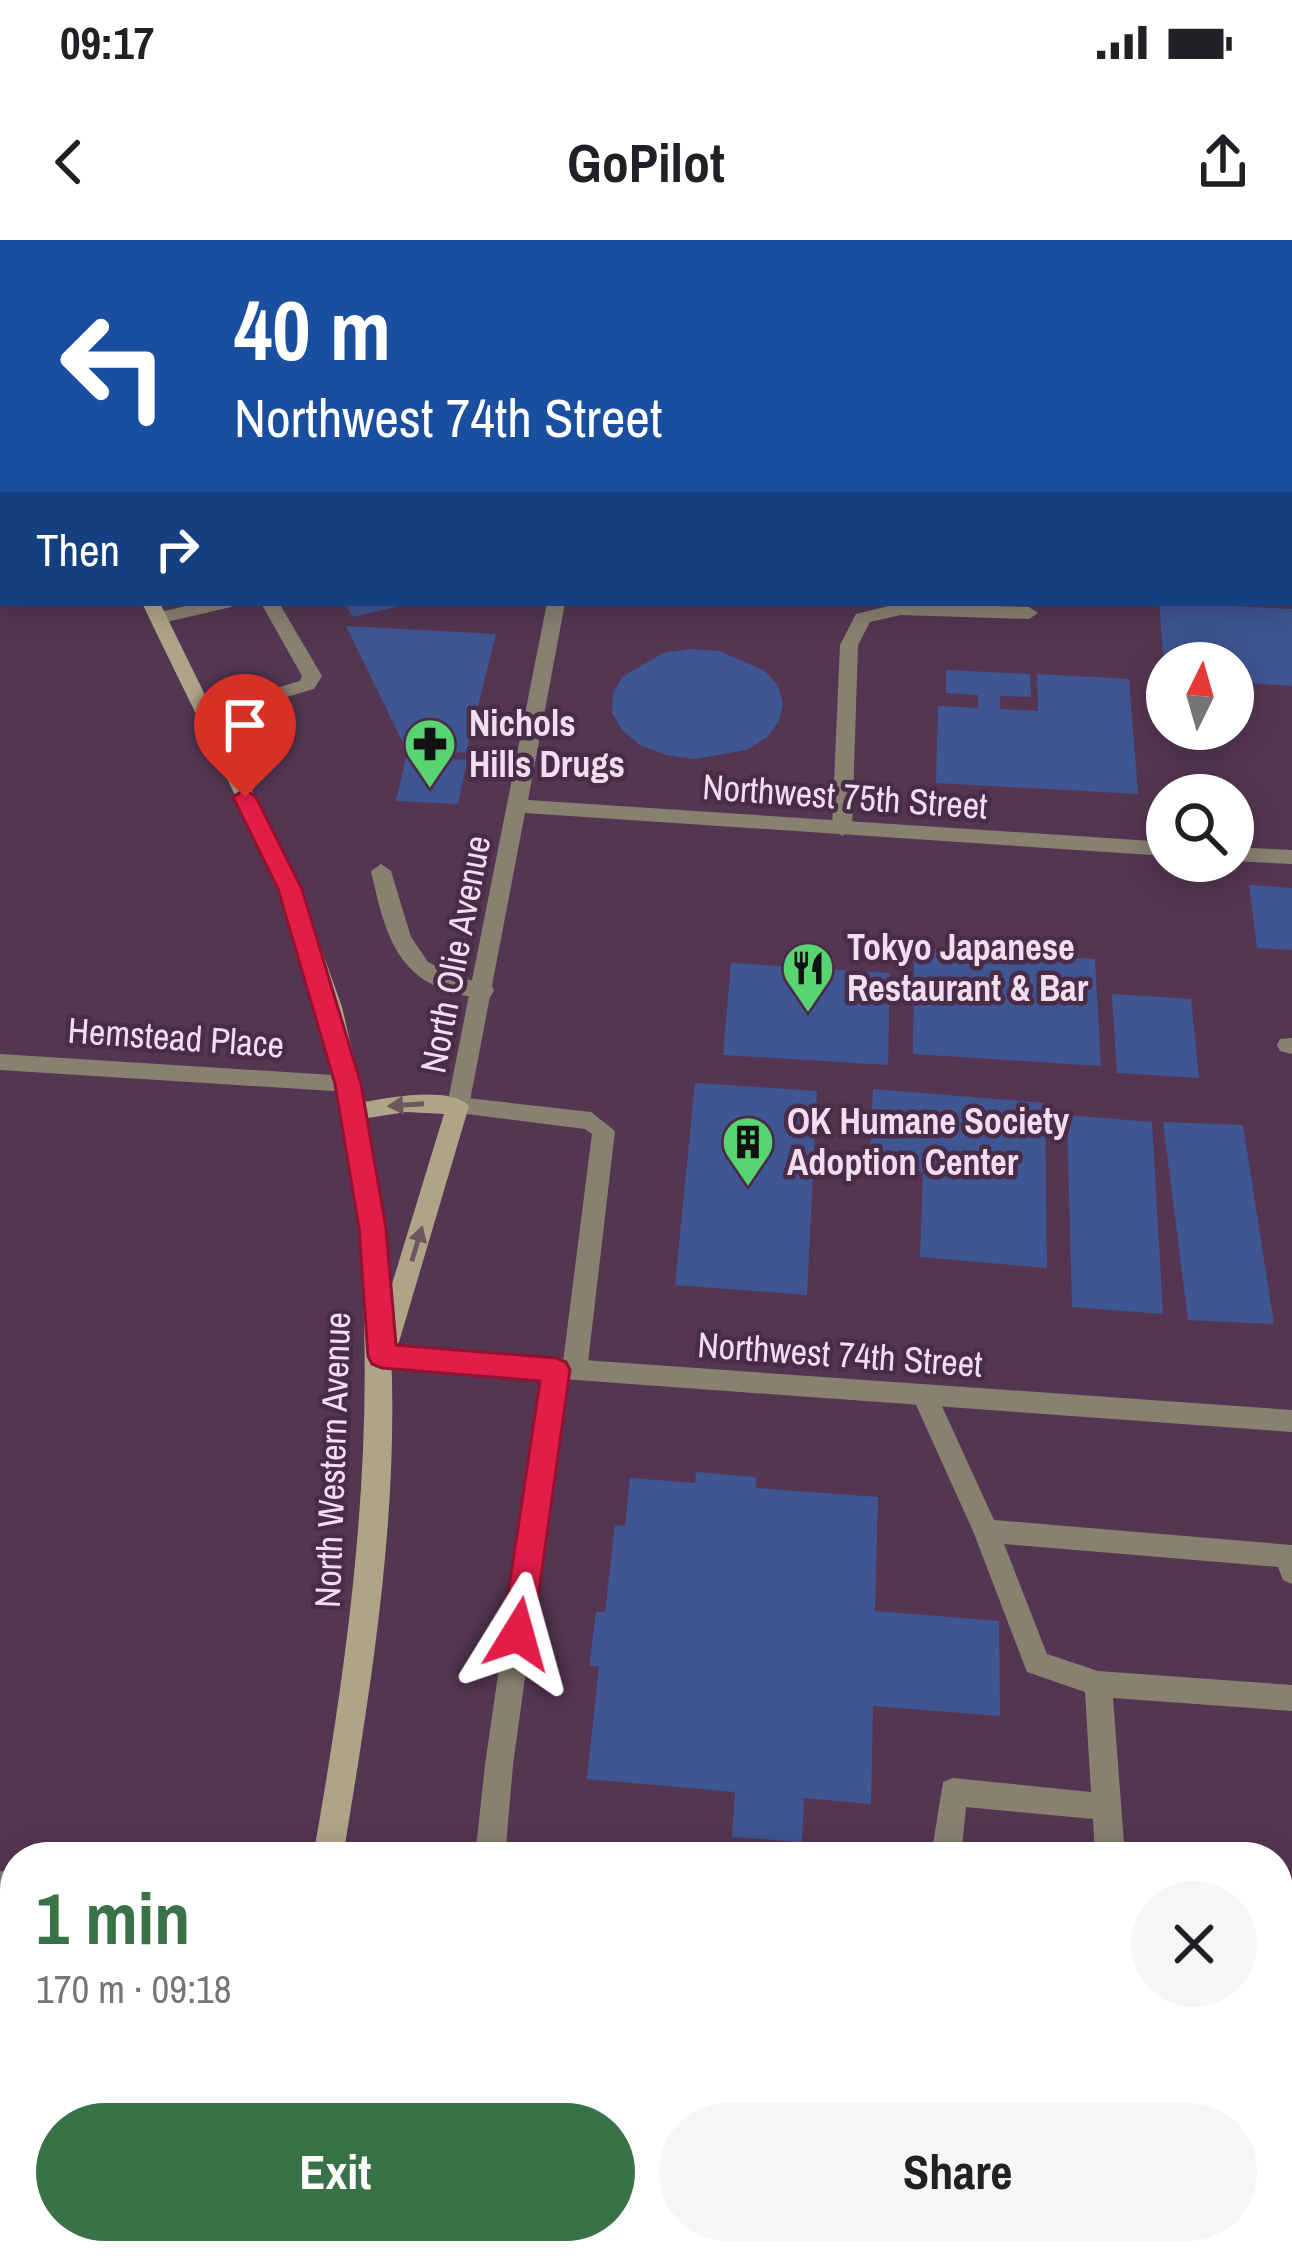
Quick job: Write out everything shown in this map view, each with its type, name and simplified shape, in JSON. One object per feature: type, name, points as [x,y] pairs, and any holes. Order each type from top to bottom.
[{"type":"main road","name":"North Western Avenue","points":[[154,610],[290,889],[355,1112],[373,1228],[382,1356],[374,1544],[339,1842]]},
{"type":"main road","points":[[355,1112],[406,1103],[458,1106],[382,1356]]},
{"type":"street","points":[[154,610],[194,606]]},
{"type":"street","points":[[205,715],[308,685],[312,676],[272,606]]},
{"type":"street","name":"North Olie Avenue","points":[[458,1106],[555,606]]},
{"type":"street","points":[[842,830],[849,646],[863,618],[901,609],[1029,613]]},
{"type":"street","name":"Northwest 75th Street","points":[[518,806],[1146,849]]},
{"type":"street","points":[[1254,855],[1292,857]]},
{"type":"street","points":[[382,871],[405,948],[420,970],[434,982],[483,990]]},
{"type":"street","name":"Hemstead Place","points":[[0,1062],[348,1084]]},
{"type":"street","points":[[458,1106],[591,1121],[604,1131],[499,1766],[491,1842]]},
{"type":"street","name":"Northwest 74th Street","points":[[382,1356],[1292,1421]]},
{"type":"street","points":[[925,1396],[986,1532],[1036,1663],[1098,1684],[1292,1698]]},
{"type":"street","points":[[986,1532],[1290,1556],[1292,1572]]},
{"type":"street","points":[[1098,1684],[1109,1842]]},
{"type":"street","points":[[948,1842],[953,1792],[1107,1807]]},
{"type":"building","points":[[347,606],[399,606],[353,617]]},
{"type":"building","points":[[1159,606],[1292,609],[1292,686],[1254,683],[1254,642],[1162,642]]},
{"type":"building","points":[[346,626],[496,634],[466,753],[406,749]]},
{"type":"building","points":[[719,651],[765,671],[778,686],[783,703],[779,721],[767,737],[747,750],[694,759],[640,745],[622,730],[612,713],[613,694],[622,677],[663,653]]},
{"type":"building","points":[[946,670],[1030,674],[1031,697],[1000,696],[1000,709],[1038,711],[1037,674],[1129,679],[1138,794],[936,783],[938,706],[978,708],[978,695],[946,693]]},
{"type":"building","name":"Nichols Hills Drugs","points":[[406,757],[467,760],[458,804],[396,801]]},
{"type":"building","points":[[1249,885],[1292,888],[1292,950],[1257,948]]},
{"type":"building","points":[[914,948],[1095,959],[1101,1066],[913,1054]]},
{"type":"building","name":"Tokyo Japanese Restaurant & Bar","points":[[731,963],[890,973],[888,1065],[723,1055]]},
{"type":"building","points":[[1112,994],[1191,999],[1199,1078],[1117,1073]]},
{"type":"building","name":"OK Humane Society Adoption Center","points":[[695,1083],[817,1091],[807,1295],[675,1285]]},
{"type":"building","points":[[873,1089],[1045,1103],[1047,1268],[920,1257],[923,1172],[869,1168]]},
{"type":"building","points":[[1067,1115],[1152,1122],[1163,1314],[1072,1307]]},
{"type":"building","points":[[1163,1122],[1243,1125],[1274,1324],[1188,1320]]},
{"type":"building","points":[[696,1472],[756,1477],[756,1488],[878,1497],[875,1611],[999,1621],[1000,1716],[873,1706],[871,1804],[804,1798],[802,1842],[732,1837],[735,1792],[587,1779],[599,1666],[589,1666],[596,1612],[605,1612],[615,1525],[625,1526],[630,1478],[695,1483]]},
{"type":"place","name":"Nichols Hills Drugs","points":[[430,790]]},
{"type":"place","name":"Tokyo Japanese Restaurant & Bar","points":[[808,1014]]},
{"type":"place","name":"OK Humane Society Adoption Center","points":[[748,1188]]},
{"type":"route","points":[[245,797],[290,889],[320,979],[355,1112],[373,1228],[382,1356],[556,1370],[518,1634]]}]
